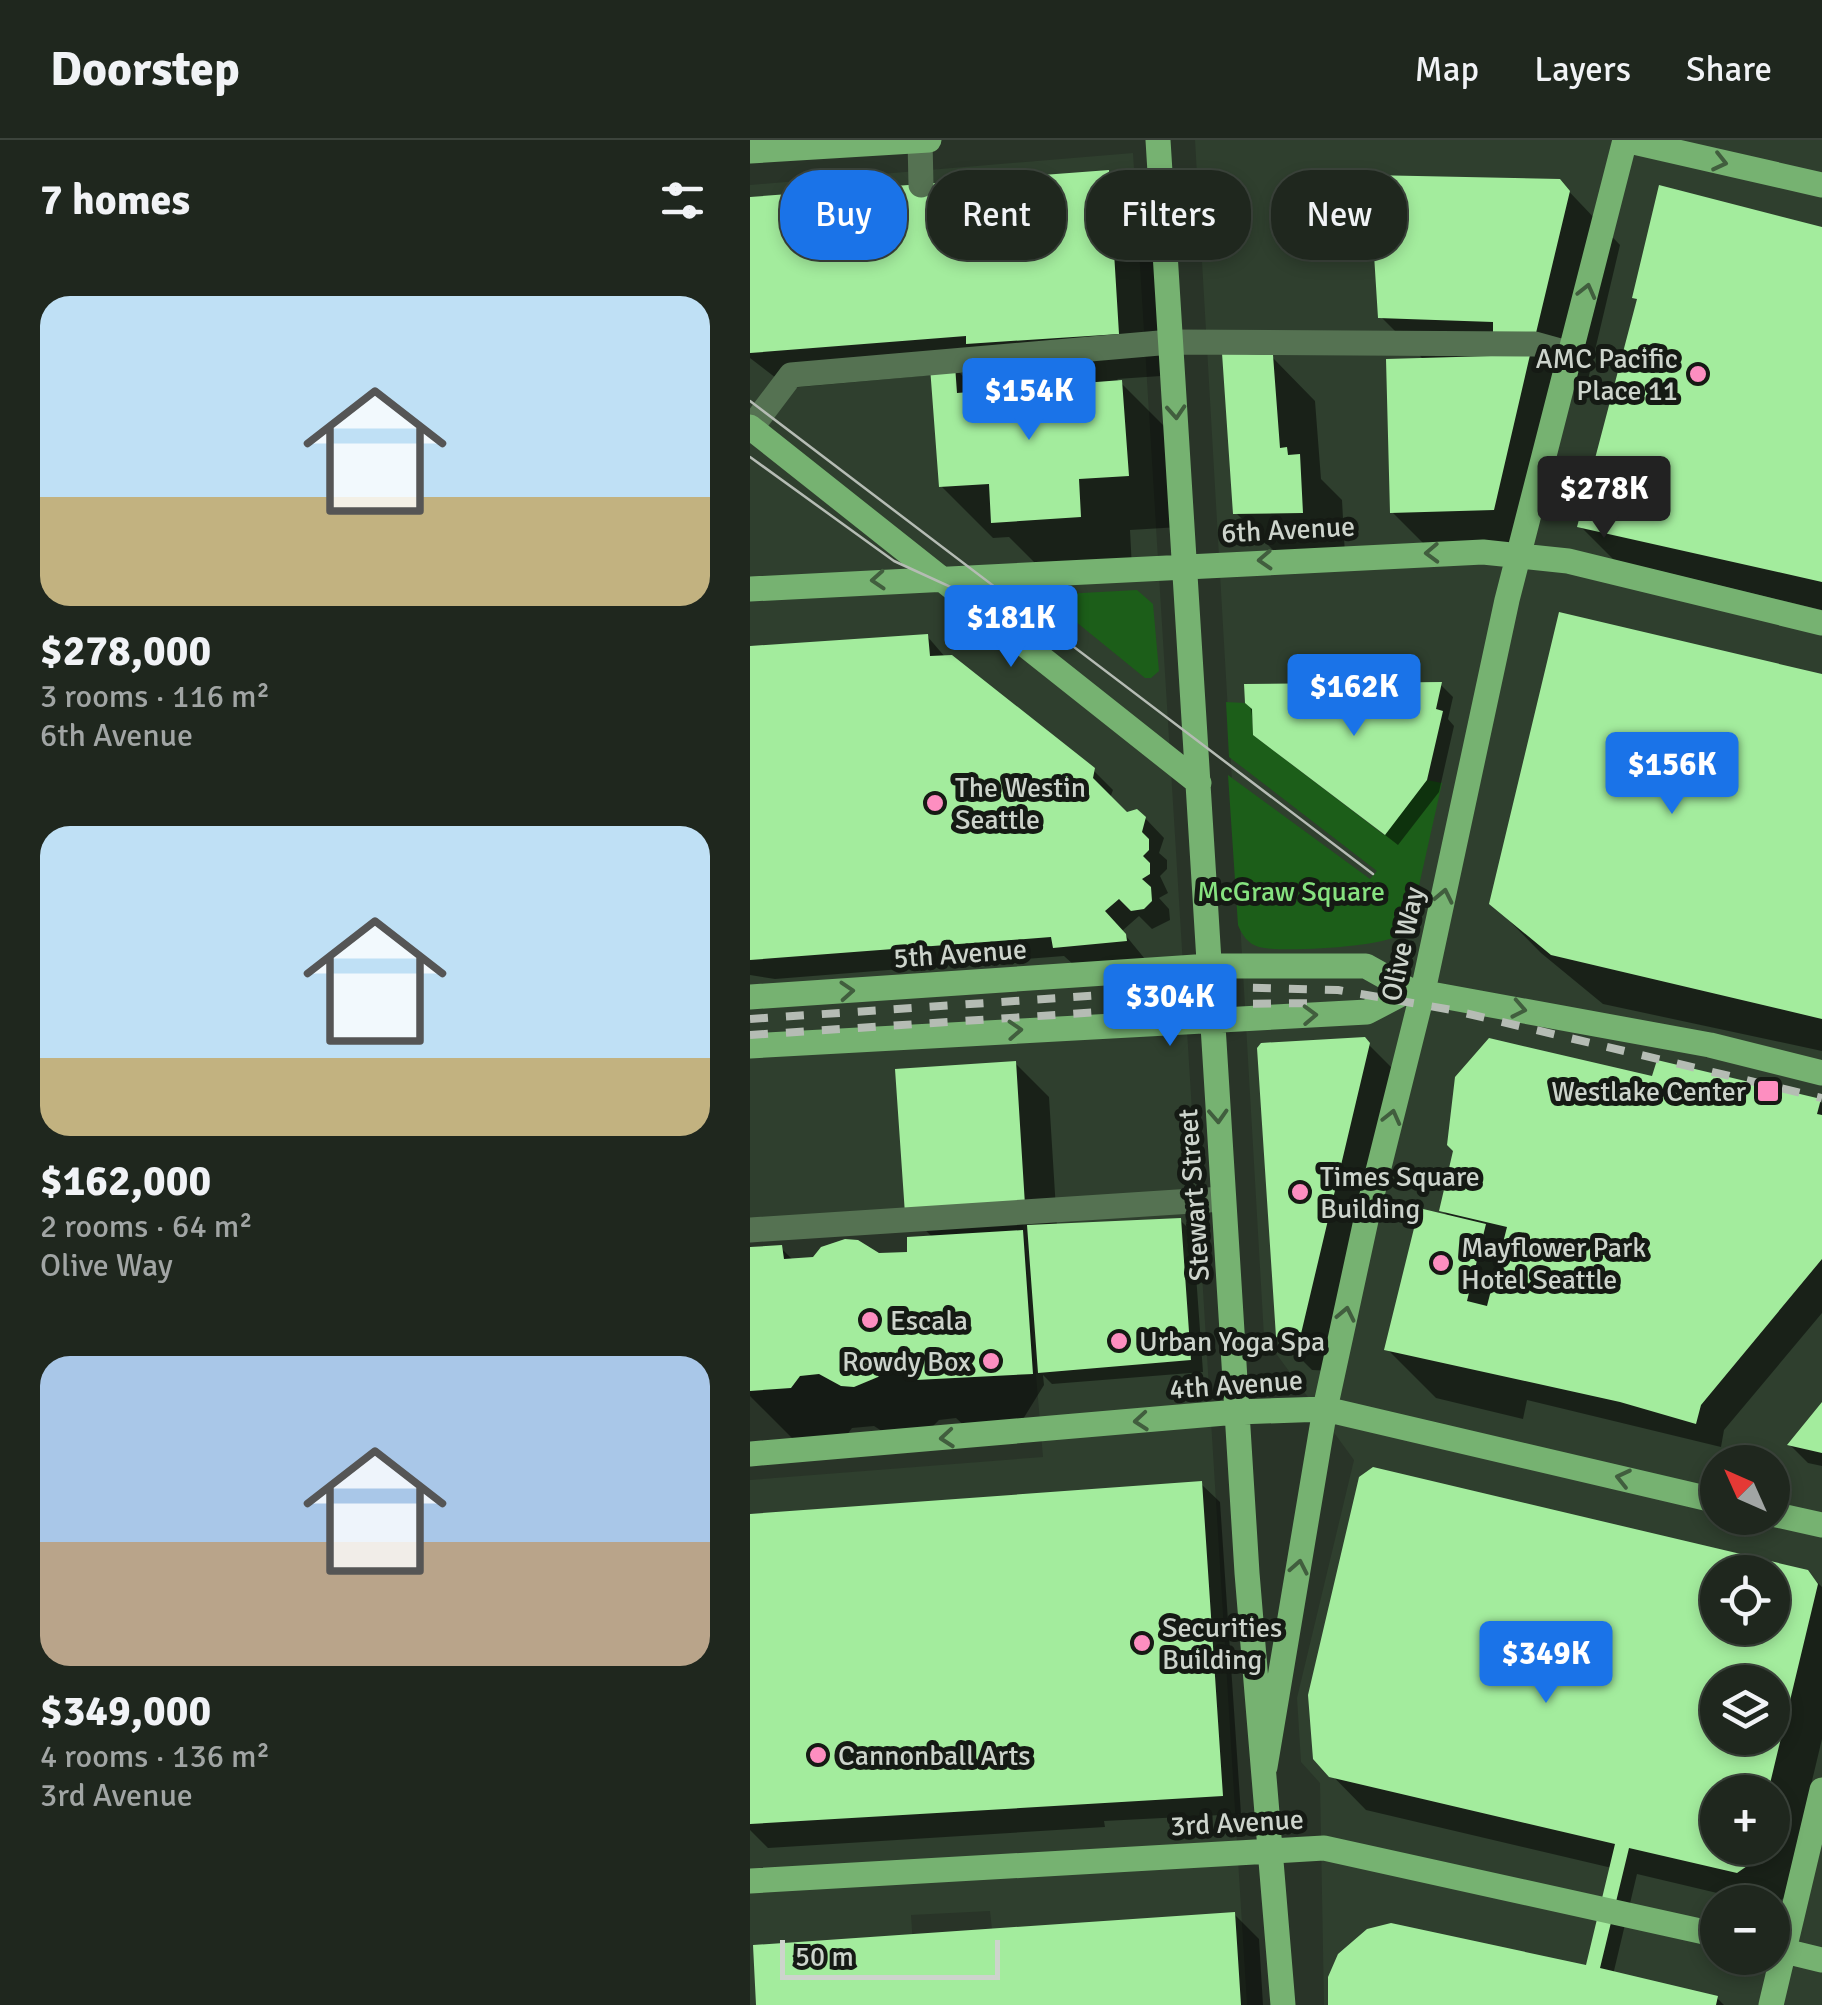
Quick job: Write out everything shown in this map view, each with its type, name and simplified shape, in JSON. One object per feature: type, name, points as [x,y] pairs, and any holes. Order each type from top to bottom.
[{"type":"main road","points":[[750,151],[929,140]]},
{"type":"main road","name":"Stewart Street","points":[[1158,140],[1238,1412],[1283,2005]]},
{"type":"main road","points":[[1624,140],[1822,185]]},
{"type":"main road","name":"Olive Way","points":[[1265,1767],[1326,1409],[1416,990],[1519,555],[1624,140]]},
{"type":"main road","points":[[750,427],[1199,783]]},
{"type":"main road","name":"6th Avenue","points":[[750,589],[1185,564],[1424,554],[1519,555],[1568,561],[1822,624]]},
{"type":"main road","name":"5th Avenue","points":[[750,997],[1210,966],[1366,966],[1416,990],[1710,1045],[1822,1073]]},
{"type":"main road","points":[[750,1046],[1367,1012],[1416,990]]},
{"type":"main road","name":"4th Avenue","points":[[750,1454],[1238,1412],[1326,1409],[1700,1497]]},
{"type":"main road","points":[[1790,1518],[1822,1525]]},
{"type":"main road","points":[[1790,1906],[1822,1790]]},
{"type":"main road","name":"3rd Avenue","points":[[750,1881],[1271,1850],[1349,1852],[1700,1931]]},
{"type":"main road","points":[[1790,1953],[1822,1960]]},
{"type":"main road","points":[[1771,2005],[1775,1975]]},
{"type":"lane","points":[[920,140],[920,184]]},
{"type":"lane","points":[[750,427],[791,376],[929,363],[1171,342],[1535,344],[1571,354]]},
{"type":"lane","points":[[750,1230],[1224,1199]]},
{"type":"shaded area","points":[[1195,140],[1822,140],[1822,2005],[1324,2005],[1320,1783],[1301,1762],[1297,1698],[1354,1460],[1264,1337],[1202,260],[1251,260],[1251,170],[1197,170]]},
{"type":"shaded area","points":[[1133,153],[1134,170],[1086,170],[1086,260],[1140,260],[1247,2005],[1000,2005],[990,1911],[911,1915],[917,2005],[750,2005],[750,1480],[1043,1457],[1023,1222],[750,1239],[750,185],[780,182],[780,260],[907,260],[907,172],[927,170],[927,260],[1066,260],[1066,170],[930,170]]},
{"type":"green space","points":[[1137,590],[1153,604],[1159,671],[1151,678],[1145,678],[1054,604],[1063,594]]},
{"type":"green space","name":"McGraw Square","points":[[1226,702],[1245,703],[1252,709],[1253,735],[1384,835],[1427,780],[1442,783],[1414,908],[1399,935],[1353,946],[1287,949],[1259,947],[1244,936],[1238,925],[1228,775],[1370,879],[1377,871],[1229,757]]},
{"type":"building","points":[[1086,172],[1086,260],[1114,260],[1119,334],[966,344],[966,336],[750,353],[750,197],[780,195],[780,260],[907,260],[907,185],[927,184],[927,260],[1066,260],[1066,173]]},
{"type":"building","points":[[1407,176],[1560,179],[1570,191],[1536,333],[1493,333],[1493,322],[1378,318],[1374,260],[1407,260]]},
{"type":"building","points":[[1659,185],[1822,227],[1822,582],[1577,527],[1637,299],[1632,298]]},
{"type":"building","points":[[1222,353],[1273,355],[1280,448],[1287,447],[1288,455],[1300,454],[1303,513],[1233,514]]},
{"type":"building","points":[[1530,355],[1494,510],[1390,513],[1386,359]]},
{"type":"building","points":[[955,365],[957,393],[1122,380],[1129,476],[1079,479],[1081,517],[991,523],[989,484],[939,487],[930,367]]},
{"type":"building","points":[[1559,612],[1822,674],[1822,1019],[1551,955],[1489,904]]},
{"type":"building","name":"The Westin Seattle","points":[[928,634],[930,656],[952,655],[1095,768],[1093,778],[1127,812],[1137,809],[1146,817],[1142,832],[1149,839],[1149,850],[1143,856],[1150,863],[1150,874],[1142,879],[1151,887],[1152,901],[1144,909],[1131,911],[1119,899],[1105,911],[1126,934],[1127,941],[1053,948],[1051,937],[750,960],[750,646]]},
{"type":"building","points":[[1442,682],[1436,709],[1443,711],[1427,780],[1385,835],[1253,735],[1252,709],[1245,703],[1244,684]]},
{"type":"building","name":"Times Square Building","points":[[1365,1037],[1370,1043],[1300,1338],[1282,1340],[1276,1337],[1257,1048],[1261,1043]]},
{"type":"building","name":"Westlake Center","points":[[1489,1038],[1652,1076],[1657,1060],[1821,1099],[1817,1114],[1822,1115],[1822,1259],[1701,1405],[1696,1424],[1620,1402],[1384,1350],[1419,1208],[1486,1224],[1467,1301],[1487,1306],[1507,1227],[1439,1211],[1453,1151],[1447,1145],[1455,1077]]},
{"type":"building","points":[[1016,1061],[1025,1205],[905,1214],[895,1069]]},
{"type":"building","points":[[1181,1218],[1191,1360],[1038,1373],[1027,1225]]},
{"type":"building","name":"Escala","points":[[1023,1230],[1033,1374],[916,1380],[901,1367],[886,1368],[878,1377],[854,1387],[841,1386],[819,1374],[800,1376],[791,1388],[750,1391],[750,1247],[782,1245],[784,1259],[813,1257],[821,1247],[845,1239],[858,1240],[879,1253],[907,1252],[907,1237]]},
{"type":"building","points":[[1822,1402],[1822,1453],[1787,1445]]},
{"type":"building","points":[[1373,1467],[1745,1555],[1700,1555],[1700,1645],[1790,1645],[1790,1566],[1808,1570],[1818,1584],[1790,1700],[1790,1665],[1700,1665],[1700,1755],[1777,1755],[1772,1775],[1700,1775],[1700,1864],[1629,1848],[1600,1968],[1718,1996],[1716,2005],[1328,2005],[1328,1977],[1338,1954],[1367,1929],[1391,1923],[1586,1965],[1615,1844],[1329,1777],[1313,1759],[1308,1695],[1359,1477]]},
{"type":"building","points":[[1202,1481],[1223,1796],[750,1824],[750,1514]]},
{"type":"building","points":[[1702,1865],[1749,1865],[1737,1873]]},
{"type":"building","points":[[1235,1912],[1241,2005],[756,2005],[753,1945]]},
{"type":"tram line","points":[[750,401],[1373,874]]},
{"type":"tram line","points":[[750,457],[894,561],[1029,623]]},
{"type":"railway","points":[[750,1019],[1221,987],[1338,990],[1452,1010],[1822,1098]]},
{"type":"railway","points":[[750,1035],[1222,1004],[1324,1003]]},
{"type":"place","name":"AMC Pacific Place 11","points":[[1698,374]]},
{"type":"place","name":"The Westin Seattle","points":[[935,803]]},
{"type":"place","name":"Westlake Center","points":[[1768,1091]]},
{"type":"place","name":"Times Square Building","points":[[1300,1192]]},
{"type":"place","name":"Mayflower Park Hotel Seattle","points":[[1441,1263]]},
{"type":"place","name":"Escala","points":[[870,1320]]},
{"type":"place","name":"Urban Yoga Spa","points":[[1119,1341]]},
{"type":"place","name":"Rowdy Box","points":[[991,1361]]},
{"type":"place","name":"Securities Building","points":[[1142,1643]]},
{"type":"place","name":"Cannonball Arts","points":[[818,1755]]}]
